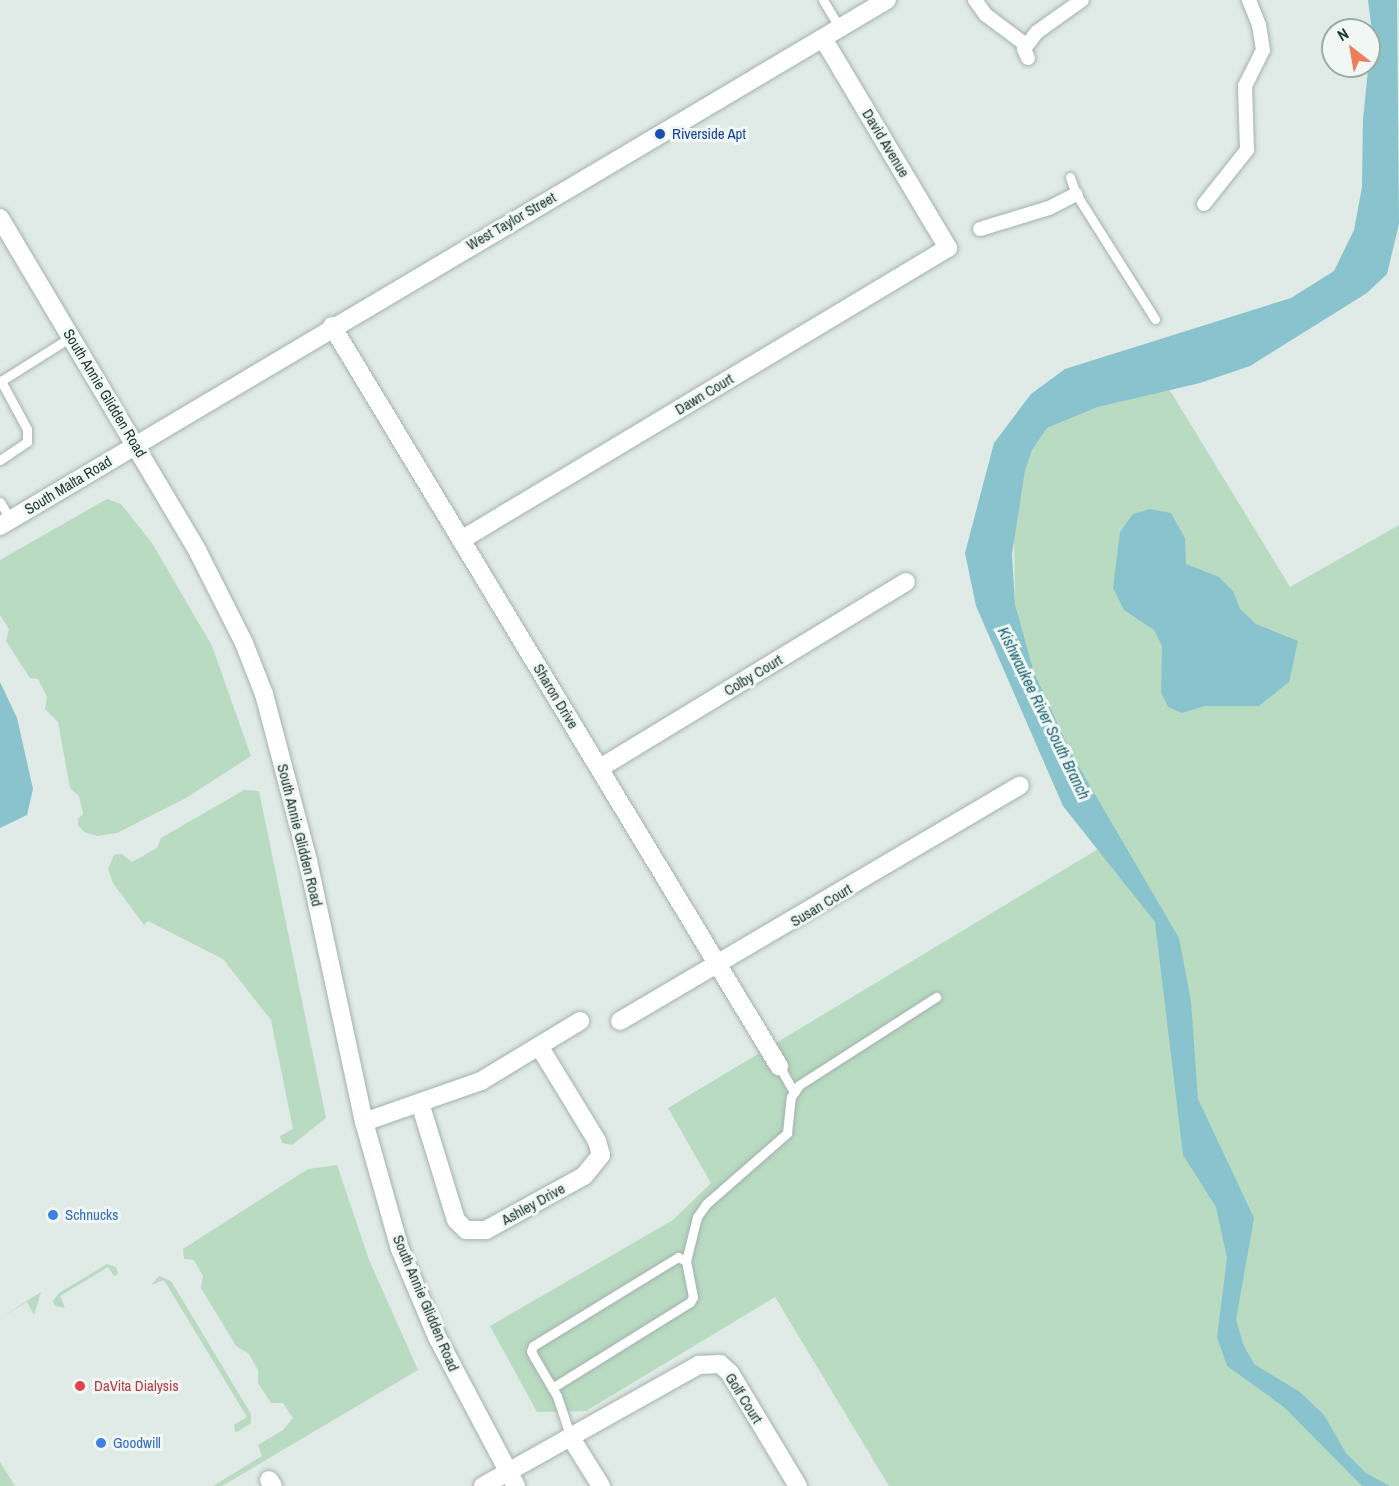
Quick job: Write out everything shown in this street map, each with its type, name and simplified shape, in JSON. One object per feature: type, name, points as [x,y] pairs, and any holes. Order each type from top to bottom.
[{"type":"street","name":"West Taylor Street","points":[[135,444],[887,0]]},
{"type":"street","points":[[975,0],[986,15],[1027,51],[1037,32],[1082,0]]},
{"type":"street","points":[[1204,204],[1247,150],[1245,86],[1263,50],[1259,25],[1249,0]]},
{"type":"street","name":"David Avenue","points":[[823,38],[948,248]]},
{"type":"street","points":[[980,229],[1049,208],[1076,194]]},
{"type":"street","name":"South Annie Glidden Road","points":[[0,218],[223,597],[264,694],[308,861],[364,1122],[400,1250],[437,1337],[511,1479]]},
{"type":"street","name":"Dawn Court","points":[[461,540],[948,248]]},
{"type":"street","name":"Sharon Drive","points":[[332,326],[779,1066]]},
{"type":"street","name":"South Malta Road","points":[[5,523],[135,444]]},
{"type":"street","name":"Colby Court","points":[[600,768],[906,582]]},
{"type":"street","name":"Susan Court","points":[[620,1021],[720,965],[1020,785]]},
{"type":"street","points":[[364,1122],[481,1081],[580,1021]]},
{"type":"street","name":"Ashley Drive","points":[[420,1103],[456,1220],[466,1230],[486,1230],[584,1176],[601,1155],[597,1141],[539,1046]]},
{"type":"street","name":"Golf Court","points":[[483,1486],[511,1479],[571,1438],[699,1365],[720,1364],[730,1373],[798,1486]]},
{"type":"street","points":[[571,1438],[601,1486]]},
{"type":"lane","points":[[823,0],[840,28]]},
{"type":"lane","points":[[1070,177],[1076,194],[1155,319]]},
{"type":"lane","points":[[0,460],[27,442],[27,435],[1,381],[71,337]]},
{"type":"lane","points":[[0,502],[5,523]]},
{"type":"lane","points":[[794,1092],[936,997]]},
{"type":"lane","points":[[552,1388],[690,1302],[693,1297],[686,1261],[697,1217],[706,1204],[788,1133],[794,1092],[779,1066]]},
{"type":"lane","points":[[571,1438],[552,1388],[531,1351],[533,1346],[678,1257],[686,1261]]},
{"type":"green space","points":[[1169,389],[1290,587],[1399,525],[1399,1486],[889,1486],[775,1297],[586,1411],[537,1412],[490,1326],[673,1220],[711,1183],[668,1108],[1118,837],[1072,755],[1034,672],[1015,604],[1014,534],[1025,471],[1032,450],[1047,428],[1098,407]]},
{"type":"green space","points":[[107,499],[121,504],[152,543],[212,646],[251,756],[186,798],[117,833],[97,836],[84,832],[78,825],[78,819],[83,814],[79,796],[70,788],[58,722],[45,709],[47,697],[38,679],[30,678],[6,641],[9,629],[0,615],[0,560]]},
{"type":"green space","points":[[244,790],[259,791],[326,1118],[292,1145],[282,1143],[280,1136],[293,1129],[271,1020],[223,959],[148,921],[144,925],[113,883],[108,869],[114,855],[122,854],[132,862],[157,848],[161,838]]},
{"type":"green space","points":[[337,1165],[369,1260],[418,1370],[222,1486],[213,1486],[262,1456],[258,1445],[283,1430],[293,1418],[283,1403],[271,1403],[258,1383],[258,1370],[249,1354],[236,1346],[201,1288],[203,1276],[194,1260],[184,1259],[183,1249],[308,1169]]},
{"type":"green space","points":[[107,1264],[116,1267],[118,1274],[114,1276],[108,1267],[60,1296],[65,1308],[55,1306],[53,1301],[59,1293]]},
{"type":"green space","points":[[159,1276],[171,1281],[251,1414],[251,1423],[239,1431],[235,1432],[234,1425],[247,1417],[164,1280],[151,1285]]},
{"type":"green space","points":[[41,1292],[34,1315],[27,1302],[0,1318]]},
{"type":"green space","points":[[0,1462],[15,1486],[0,1486]]},
{"type":"water","name":"Kishwaukee River South Branch","points":[[1368,0],[1397,0],[1399,224],[1387,274],[1367,293],[1250,366],[1200,383],[1098,407],[1047,428],[1032,450],[1025,471],[1012,554],[1015,604],[1034,672],[1072,755],[1179,938],[1191,1001],[1198,1099],[1254,1218],[1236,1320],[1244,1346],[1254,1364],[1300,1392],[1324,1415],[1346,1453],[1366,1473],[1390,1486],[1362,1486],[1284,1407],[1227,1366],[1217,1337],[1227,1258],[1216,1207],[1183,1155],[1155,922],[1063,806],[976,606],[965,553],[994,443],[1031,394],[1065,369],[1291,298],[1334,271],[1354,230],[1362,187],[1363,119],[1367,78],[1381,78],[1381,18],[1370,18]]},
{"type":"water","points":[[1150,509],[1171,513],[1185,538],[1186,564],[1219,577],[1233,591],[1240,609],[1256,624],[1298,641],[1289,682],[1259,706],[1205,706],[1182,713],[1168,707],[1161,692],[1162,646],[1154,630],[1124,610],[1113,588],[1120,532],[1133,514]]},
{"type":"water","points":[[0,682],[17,718],[33,789],[27,815],[0,828]]},
{"type":"place","name":"Riverside Apt","points":[[660,134]]},
{"type":"place","name":"Schnucks","points":[[53,1215]]},
{"type":"place","name":"DaVita Dialysis","points":[[80,1386]]},
{"type":"place","name":"Goodwill","points":[[101,1443]]}]
